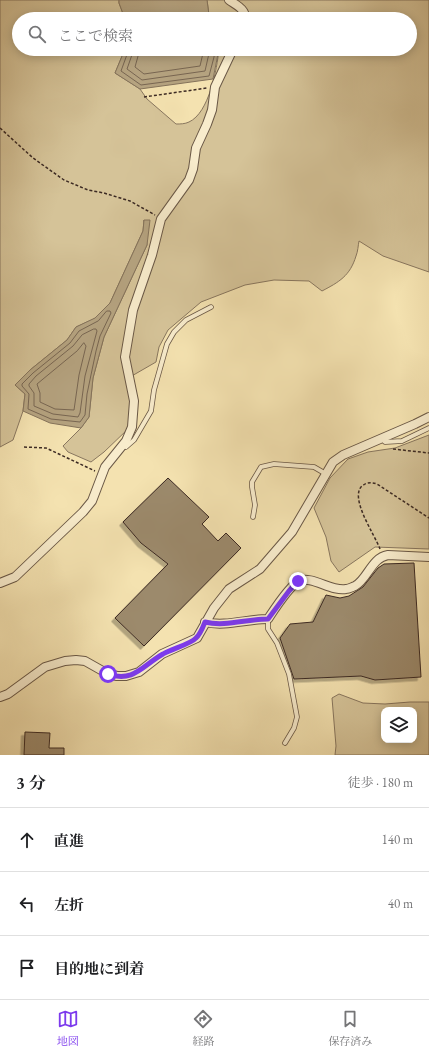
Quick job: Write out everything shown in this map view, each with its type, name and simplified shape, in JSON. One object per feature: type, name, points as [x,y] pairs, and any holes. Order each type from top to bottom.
[{"type":"street","points":[[229,0],[241,8],[243,12]]},
{"type":"street","points":[[0,583],[15,577],[83,512],[92,500],[105,467],[126,441],[132,427],[134,401],[125,357],[130,325],[161,219],[189,180],[193,169],[196,148],[212,110],[215,87],[230,56]]},
{"type":"street","points":[[0,697],[8,694],[45,667],[65,661],[85,661],[117,676],[126,676],[139,672],[162,654],[197,638],[214,608],[229,589],[260,569],[292,532],[333,462],[343,455],[429,416]]},
{"type":"street","points":[[205,622],[214,624],[268,619],[298,581],[306,580],[333,588],[346,590],[357,584],[376,561],[383,556],[429,557]]},
{"type":"lane","points":[[121,446],[126,447],[134,440],[151,411],[157,377],[167,344],[174,332],[186,320],[211,307]]},
{"type":"lane","points":[[382,438],[385,442],[402,441],[429,428]]},
{"type":"lane","points":[[253,517],[255,505],[252,482],[261,467],[274,464],[314,468],[326,474]]},
{"type":"lane","points":[[268,619],[268,629],[277,644],[289,674],[297,717],[294,728],[285,743]]},
{"type":"path","points":[[144,97],[215,87]]},
{"type":"path","points":[[0,128],[33,158],[64,180],[88,190],[130,201],[161,219]]},
{"type":"path","points":[[24,447],[46,448],[102,474]]},
{"type":"path","points":[[393,449],[429,452]]},
{"type":"path","points":[[383,556],[359,505],[358,493],[364,485],[368,483],[377,484],[429,518]]},
{"type":"shaded area","points":[[0,0],[119,0],[122,12],[12,12],[12,56],[122,56],[115,73],[140,89],[147,99],[176,124],[184,124],[196,117],[202,110],[207,100],[214,79],[218,56],[417,56],[417,12],[209,12],[207,0],[429,0],[429,272],[383,256],[359,241],[354,263],[351,269],[334,285],[322,291],[309,281],[274,280],[245,285],[201,302],[168,330],[159,347],[156,362],[130,377],[132,407],[128,429],[91,462],[68,452],[63,446],[81,428],[89,417],[93,378],[104,337],[147,245],[144,220],[143,231],[110,303],[96,318],[76,327],[67,340],[30,370],[15,385],[25,394],[23,411],[13,440],[0,447]]},
{"type":"shaded area","points":[[429,435],[429,549],[375,547],[339,572],[331,561],[326,537],[314,508],[330,478],[348,459],[368,452],[395,448]]},
{"type":"shaded area","points":[[339,694],[363,703],[385,704],[429,702],[429,755],[335,755],[336,746],[332,698]]},
{"type":"water","points":[[119,0],[207,0],[209,12],[122,12]]},
{"type":"water","points":[[122,56],[218,56],[213,79],[140,89],[115,73]]},
{"type":"water","points":[[144,220],[150,220],[147,245],[104,337],[93,378],[89,417],[81,428],[50,423],[23,411],[25,394],[15,385],[30,370],[67,340],[76,327],[95,318],[110,303],[143,231]]},
{"type":"building","points":[[168,478],[209,517],[202,524],[218,541],[226,533],[241,548],[144,646],[115,618],[168,564],[141,543],[123,522]]},
{"type":"building","points":[[414,563],[421,677],[375,680],[361,676],[294,679],[280,638],[290,624],[313,622],[326,595],[340,598],[349,596],[363,587],[378,568],[384,564]]},
{"type":"building","points":[[25,732],[50,733],[49,748],[64,748],[64,755],[24,755]]},
{"type":"route","points":[[108,674],[126,676],[139,672],[162,654],[197,638],[205,622],[214,624],[268,619],[298,581]]}]
